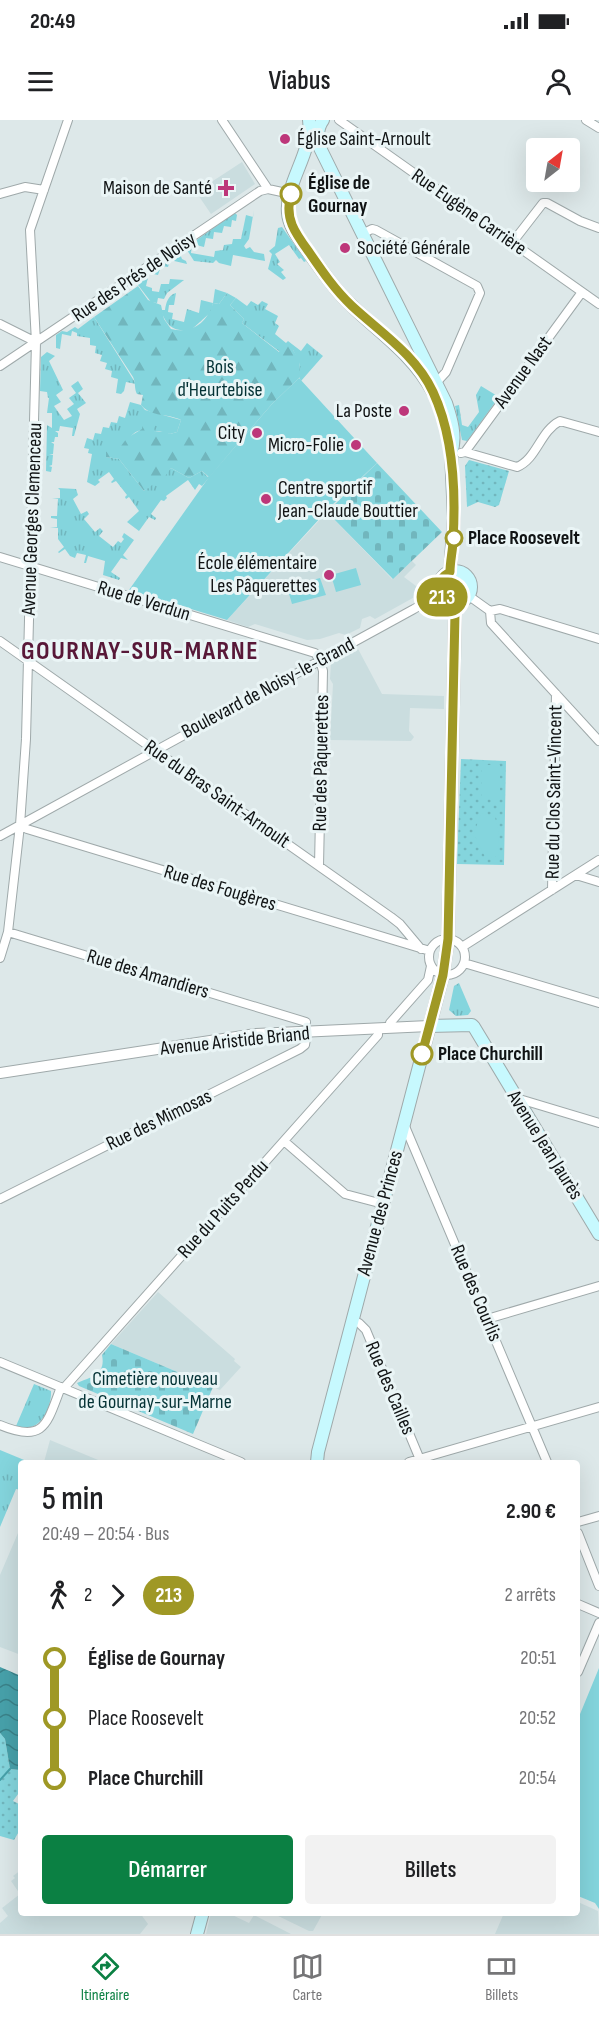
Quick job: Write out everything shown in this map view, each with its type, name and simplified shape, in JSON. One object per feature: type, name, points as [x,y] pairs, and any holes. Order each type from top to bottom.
[{"type":"main road","points":[[309,120],[309,137],[291,194],[288,213],[294,231],[338,292],[396,345],[435,386]]},
{"type":"main road","points":[[314,120],[323,120]]},
{"type":"main road","points":[[323,120],[318,126],[320,148],[430,368],[451,453],[455,572]]},
{"type":"main road","points":[[396,345],[408,342],[411,332]]},
{"type":"main road","points":[[455,572],[468,577],[471,591],[458,603],[443,597],[439,590],[442,577],[455,572]]},
{"type":"main road","name":"Avenue des Princes","points":[[316,1459],[443,975],[448,939],[458,603]]},
{"type":"main road","name":"Avenue Aristide Briand","points":[[429,1026],[472,1025]]},
{"type":"main road","name":"Avenue Jean Jaurès","points":[[472,1025],[599,1234]]},
{"type":"main road","points":[[192,1934],[196,1916]]},
{"type":"main road","points":[[197,1934],[202,1916]]},
{"type":"street","name":"Avenue Georges Clemenceau","points":[[0,958],[8,932],[20,825],[26,739],[36,342],[30,230],[68,120]]},
{"type":"street","points":[[222,120],[268,189],[291,194]]},
{"type":"street","name":"Rue Eugène Carrière","points":[[339,120],[599,304]]},
{"type":"street","points":[[586,120],[599,128]]},
{"type":"street","points":[[0,194],[25,187],[44,190]]},
{"type":"street","name":"Rue des Prés de Noisy","points":[[0,366],[260,191],[268,189]]},
{"type":"street","points":[[512,243],[543,203],[599,228]]},
{"type":"street","points":[[362,234],[372,229],[376,230],[477,286],[480,293],[447,372],[435,386]]},
{"type":"street","name":"Avenue Nast","points":[[465,452],[582,292]]},
{"type":"street","points":[[0,324],[36,342]]},
{"type":"street","points":[[415,364],[420,362],[430,368]]},
{"type":"street","points":[[451,453],[465,452],[517,467],[527,462],[550,426],[560,421],[599,432]]},
{"type":"street","name":"Rue de Verdun","points":[[0,557],[315,653],[320,660]]},
{"type":"street","name":"Boulevard de Noisy-le-Grand","points":[[0,836],[425,603],[436,596],[439,590]]},
{"type":"street","points":[[458,603],[490,611],[500,609],[599,639]]},
{"type":"street","points":[[490,611],[491,623],[599,741]]},
{"type":"street","name":"Rue du Bras Saint-Arnoult","points":[[0,641],[400,924],[426,950]]},
{"type":"street","name":"Rue des Pâquerettes","points":[[319,866],[323,671],[320,660]]},
{"type":"street","name":"Rue du Clos Saint-Vincent","points":[[552,890],[556,694]]},
{"type":"street","name":"Rue des Fougères","points":[[20,825],[27,830],[426,950]]},
{"type":"street","points":[[462,947],[599,860]]},
{"type":"street","points":[[576,875],[599,882]]},
{"type":"street","name":"Rue des Amandiers","points":[[8,932],[288,1016],[307,1027]]},
{"type":"street","points":[[390,1028],[390,1023],[428,980],[431,966],[426,950],[437,942],[448,939],[462,947],[464,963],[453,974],[443,975],[431,966]]},
{"type":"street","points":[[464,963],[599,1003]]},
{"type":"street","points":[[287,1033],[288,1016]]},
{"type":"street","name":"Avenue Aristide Briand","points":[[0,1074],[256,1034],[287,1033],[307,1027],[378,1029],[429,1026]]},
{"type":"street","name":"Rue des Mimosas","points":[[0,1199],[300,1049],[305,1045],[307,1027]]},
{"type":"street","name":"Rue du Puits Perdu","points":[[63,1388],[378,1035],[378,1029]]},
{"type":"street","points":[[515,1098],[599,1123]]},
{"type":"street","name":"Rue des Courlis","points":[[404,1124],[546,1460]]},
{"type":"street","points":[[284,1141],[345,1194],[383,1204]]},
{"type":"street","points":[[487,1319],[599,1286]]},
{"type":"street","name":"Rue des Cailles","points":[[352,1321],[359,1323],[366,1330],[421,1460]]},
{"type":"street","points":[[0,1362],[235,1460]]},
{"type":"street","points":[[0,1425],[22,1432],[34,1431],[43,1426],[49,1419],[63,1388]]},
{"type":"street","points":[[424,1460],[599,1407]]},
{"type":"street","points":[[580,1521],[599,1516]]},
{"type":"street","points":[[580,1538],[599,1586]]},
{"type":"street","points":[[580,1605],[599,1613]]},
{"type":"street","points":[[580,1667],[599,1623]]},
{"type":"shaded area","name":"Maison de Santé","points":[[242,162],[255,184],[211,214],[196,192]]},
{"type":"shaded area","name":"École élémentaire Les Pâquerettes","points":[[327,512],[392,579],[412,561],[416,565],[404,577],[420,589],[420,594],[375,619],[370,616],[362,619],[360,628],[346,635],[339,633],[320,639],[307,640],[255,624],[248,627],[227,620]]},
{"type":"shaded area","points":[[357,647],[382,694],[444,696],[444,709],[410,708],[409,731],[414,737],[411,741],[330,740],[333,684],[330,679],[331,663]]},
{"type":"shaded area","points":[[158,1292],[235,1359],[234,1361],[241,1367],[220,1390],[111,1344]]},
{"type":"shaded area","points":[[50,1440],[98,1460],[45,1460]]},
{"type":"shaded area","points":[[18,1533],[18,1654],[0,1647],[0,1575]]},
{"type":"shaded area","points":[[18,1872],[18,1891],[11,1881],[15,1878],[13,1876]]},
{"type":"shaded area","points":[[18,1896],[18,1916],[142,1916],[148,1924],[140,1934],[0,1934],[0,1923],[8,1916],[2,1908]]},
{"type":"shaded area","points":[[580,1903],[598,1911],[599,1934],[495,1934],[503,1916],[580,1916]]},
{"type":"shaded area","points":[[210,1916],[234,1916],[249,1923],[253,1916],[256,1916],[291,1934],[206,1934]]},
{"type":"shaded area","points":[[278,1916],[321,1916],[313,1931]]},
{"type":"green space","points":[[235,213],[236,221],[232,220],[231,227],[224,226],[222,233],[214,232],[213,239],[206,238],[204,247],[192,244],[191,253],[214,257],[215,251],[223,250],[224,245],[232,244],[233,239],[241,239],[246,215],[253,217],[249,239],[244,246],[246,249],[250,247],[254,252],[264,254],[265,261],[233,255],[231,266],[216,260],[213,263],[194,261],[187,250],[188,246]]},
{"type":"green space","points":[[282,227],[306,261],[299,259],[289,245],[275,254],[280,262],[277,264],[284,270],[281,272],[286,278],[283,280],[268,269],[272,254],[269,251],[275,246],[278,228]]},
{"type":"green space","points":[[177,253],[187,264],[170,260],[168,267],[161,266],[158,275],[149,273],[146,286],[152,288],[152,291],[159,292],[161,284],[169,284],[170,279],[184,280],[167,293],[164,299],[158,298],[157,303],[151,302],[135,281]]},
{"type":"green space","name":"Bois d'Heurtebise","points":[[138,286],[148,300],[161,305],[164,319],[171,329],[179,330],[198,325],[207,316],[213,303],[219,304],[227,293],[236,298],[230,305],[244,319],[242,323],[279,352],[286,343],[300,361],[299,378],[272,404],[209,477],[202,471],[189,478],[171,468],[166,475],[144,491],[119,459],[106,457],[106,451],[121,446],[127,438],[142,429],[143,422],[153,424],[155,432],[164,431],[170,434],[177,432],[181,420],[155,414],[141,405],[143,395],[137,394],[133,377],[94,317]]},
{"type":"green space","points":[[215,289],[227,293],[219,304],[213,303]]},
{"type":"green space","points":[[176,293],[174,305],[169,305],[168,312],[173,313],[172,319],[184,322],[187,309],[199,313],[201,300],[213,303],[211,312],[191,330],[171,327],[161,310],[165,310],[169,297]]},
{"type":"green space","points":[[236,298],[247,306],[251,301],[258,305],[262,301],[268,304],[265,309],[278,316],[275,323],[279,326],[275,334],[301,351],[307,343],[323,356],[301,381],[298,375],[300,364],[293,350],[280,352],[242,323],[244,319],[230,305]]},
{"type":"green space","points":[[94,317],[136,384],[126,382],[121,394],[116,393],[118,379],[111,377],[112,371],[105,369],[107,363],[100,361],[102,355],[95,353],[96,346],[90,345],[90,338],[77,336],[77,333],[72,331],[71,336],[62,334],[60,349],[56,348],[56,335],[75,327],[78,329]]},
{"type":"green space","points":[[47,352],[55,356],[49,361],[63,390],[56,395],[61,402],[54,406],[64,420],[72,416],[67,409],[74,404],[69,398],[76,393],[71,386],[78,381],[83,389],[78,393],[86,403],[77,409],[80,414],[74,436],[72,436],[73,428],[60,426],[59,431],[55,431],[58,437],[51,442],[54,444],[53,454],[49,454],[53,455],[52,465],[49,466],[52,467],[51,472],[46,471],[47,425],[52,428],[52,413],[47,413],[49,398],[47,392],[40,391],[41,357]]},
{"type":"green space","name":"Centre sportif Jean-Claude Bouttier","points":[[299,378],[377,463],[332,505],[227,620],[129,590],[209,477],[272,404]]},
{"type":"green space","points":[[481,386],[499,397],[467,441],[462,440],[455,406],[459,405],[462,425],[468,427],[479,412],[476,395]]},
{"type":"green space","points":[[130,402],[141,405],[145,410],[181,420],[177,432],[170,434],[140,430],[106,457],[119,459],[144,491],[171,468],[189,478],[202,471],[208,477],[240,441],[202,486],[199,484],[195,490],[188,480],[166,496],[164,501],[161,500],[151,514],[156,518],[155,520],[149,517],[139,531],[127,522],[139,511],[129,497],[126,499],[127,495],[116,481],[111,482],[114,479],[109,472],[98,480],[100,482],[95,486],[87,482],[92,454],[88,453],[89,449],[84,448],[87,438],[93,440],[95,433],[101,434],[103,427],[109,428],[111,422],[117,423],[119,416],[125,418]]},
{"type":"green space","points":[[469,460],[509,471],[499,505],[495,507],[478,502],[467,507],[465,466]]},
{"type":"green space","points":[[377,463],[442,532],[393,579],[327,512]]},
{"type":"green space","points":[[58,488],[76,489],[78,495],[73,499],[81,514],[87,511],[89,514],[84,519],[95,532],[100,528],[103,531],[99,536],[113,547],[118,541],[121,543],[124,533],[134,540],[123,555],[128,560],[121,558],[111,572],[120,578],[119,580],[103,575],[105,561],[88,556],[84,563],[86,555],[77,553],[75,558],[70,556],[65,549],[58,552],[64,547],[58,539],[58,528],[50,527],[57,527],[57,519],[51,516],[57,516],[58,499],[52,499],[60,498]]},
{"type":"green space","points":[[356,568],[361,585],[336,592],[331,575]]},
{"type":"green space","points":[[320,578],[326,595],[292,604],[287,587]]},
{"type":"green space","points":[[461,759],[506,761],[504,865],[457,864]]},
{"type":"green space","points":[[482,765],[500,765],[500,798],[482,798]]},
{"type":"green space","points":[[481,813],[495,817],[499,833],[498,856],[486,859],[473,836]]},
{"type":"green space","points":[[459,983],[471,1011],[468,1015],[456,1016],[449,1010],[454,986]]},
{"type":"green space","name":"Cimetière nouveau de Gournay-sur-Marne","points":[[111,1344],[213,1387],[193,1434],[79,1386],[77,1383],[93,1377],[100,1371],[102,1355]]},
{"type":"green space","points":[[34,1384],[51,1391],[46,1413],[37,1424],[31,1427],[16,1426]]},
{"type":"green space","points":[[0,1450],[24,1460],[18,1460],[18,1489],[16,1489],[0,1527]]},
{"type":"green space","points":[[599,1668],[599,1909],[595,1903],[580,1897],[580,1714]]},
{"type":"green space","points":[[0,1733],[5,1739],[10,1769],[18,1770],[18,1794],[13,1801],[18,1804],[18,1833],[14,1840],[0,1836]]},
{"type":"water","points":[[0,1667],[18,1675],[18,1770],[10,1769],[5,1739],[0,1733]]},
{"type":"waterway","points":[[0,1780],[10,1769]]},
{"type":"bus line","name":"213","points":[[291,194],[288,213],[292,227],[338,292],[393,342],[423,374],[441,413],[451,453],[453,544],[450,572],[442,577],[439,585],[441,594],[450,602],[455,613],[448,939],[443,975],[422,1054]]},
{"type":"place","name":"Église Saint-Arnoult","points":[[285,139]]},
{"type":"place","name":"Maison de Santé","points":[[226,188]]},
{"type":"place","name":"Église de Gournay","points":[[291,194]]},
{"type":"place","name":"Société Générale","points":[[345,248]]},
{"type":"place","name":"La Poste","points":[[404,411]]},
{"type":"place","name":"City","points":[[257,433]]},
{"type":"place","name":"Micro-Folie","points":[[356,445]]},
{"type":"place","name":"Centre sportif Jean-Claude Bouttier","points":[[266,499]]},
{"type":"place","name":"Place Roosevelt","points":[[454,538]]},
{"type":"place","name":"École élémentaire Les Pâquerettes","points":[[329,575]]},
{"type":"place","name":"Place Churchill","points":[[422,1054]]},
{"type":"district","name":"GOURNAY-SUR-MARNE","points":[[140,651]]}]
